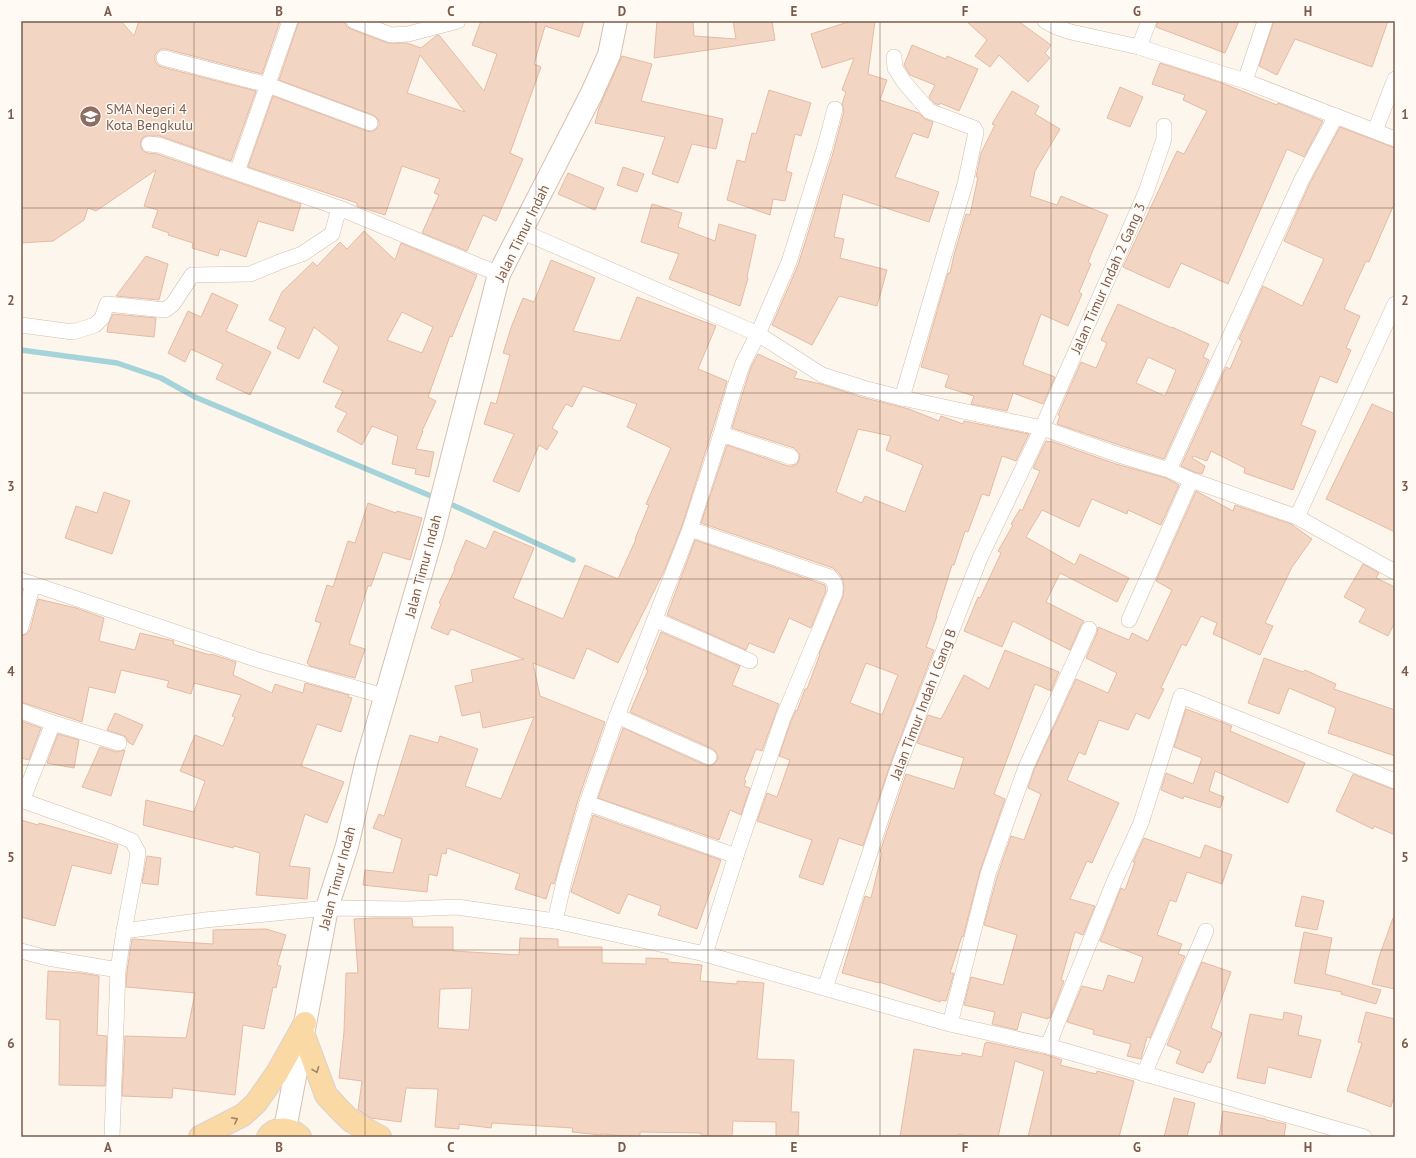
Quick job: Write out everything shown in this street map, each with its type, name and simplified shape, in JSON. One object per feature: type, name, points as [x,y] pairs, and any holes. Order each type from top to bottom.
[{"type":"main road","points":[[200,1137],[243,1115],[256,1103],[277,1073],[304,1028]]},
{"type":"main road","points":[[304,1028],[326,1095],[352,1121],[380,1137]]},
{"type":"street","points":[[237,172],[290,21]]},
{"type":"street","points":[[354,21],[391,35],[408,34],[458,21]]},
{"type":"street","name":"Jalan Timur Indah","points":[[284,1134],[327,908],[347,846],[368,760],[432,536],[499,274],[600,75],[609,55],[616,21]]},
{"type":"street","points":[[1139,47],[1149,21]]},
{"type":"street","points":[[1245,81],[1265,21]]},
{"type":"street","points":[[1053,23],[1071,32],[1139,47],[1245,81],[1395,139]]},
{"type":"street","points":[[894,57],[895,68],[904,82],[928,111],[974,128],[976,132],[964,184],[902,398]]},
{"type":"street","points":[[164,58],[268,85],[370,123]]},
{"type":"street","points":[[1375,131],[1395,79]]},
{"type":"street","points":[[556,921],[566,873],[586,803],[617,716],[656,620],[690,529],[743,363],[758,334],[789,262],[824,150],[835,109]]},
{"type":"street","points":[[1169,470],[1302,179],[1336,116]]},
{"type":"street","name":"Jalan Timur Indah 2 Gang 3","points":[[1042,428],[1146,192],[1164,140],[1164,126]]},
{"type":"street","points":[[149,144],[237,172],[339,208],[499,274]]},
{"type":"street","points":[[21,325],[74,332],[95,325],[102,318],[107,304],[165,310],[173,304],[192,276],[250,274],[302,254],[332,234],[339,208]]},
{"type":"street","points":[[521,231],[758,334],[822,375],[902,398],[1042,428],[1119,455],[1169,470],[1191,480],[1297,517],[1395,572]]},
{"type":"street","points":[[1297,517],[1395,304]]},
{"type":"street","name":"Jalan Timur Indah I Gang B","points":[[825,988],[899,765],[980,558],[1042,428]]},
{"type":"street","points":[[721,434],[790,457]]},
{"type":"street","points":[[1129,620],[1191,480]]},
{"type":"street","points":[[690,529],[830,577],[836,586],[835,593],[783,718],[736,856],[705,954]]},
{"type":"street","points":[[21,627],[27,582],[258,660],[387,697]]},
{"type":"street","points":[[656,620],[750,661]]},
{"type":"street","points":[[950,1024],[988,874],[1026,767],[1089,629]]},
{"type":"street","points":[[1048,1046],[1114,882],[1140,823],[1181,696],[1395,781]]},
{"type":"street","points":[[21,711],[53,723],[119,743]]},
{"type":"street","points":[[617,716],[709,757]]},
{"type":"street","points":[[53,723],[22,800],[132,841],[138,852],[118,970],[112,1137]]},
{"type":"street","points":[[586,803],[736,856]]},
{"type":"street","points":[[124,930],[205,920],[327,908],[408,909],[457,907],[556,921],[705,954],[950,1024],[1048,1046],[1364,1137]]},
{"type":"street","points":[[1144,1074],[1206,930]]},
{"type":"street","points":[[21,951],[48,958],[118,970]]},
{"type":"building","points":[[21,21],[121,21],[134,36],[139,21],[280,21],[262,74],[166,49],[161,49],[155,55],[155,61],[162,67],[256,91],[231,161],[160,136],[146,136],[142,138],[140,144],[143,151],[148,153],[157,154],[301,204],[293,231],[258,221],[246,257],[220,249],[218,256],[192,248],[193,243],[168,235],[169,233],[152,227],[158,210],[144,206],[156,170],[96,211],[88,208],[84,220],[53,241],[21,243]]},
{"type":"building","points":[[299,21],[340,21],[345,23],[347,27],[351,29],[388,43],[407,43],[421,48],[439,35],[484,91],[497,54],[472,45],[481,21],[584,21],[579,37],[545,26],[534,64],[541,67],[510,153],[523,159],[496,221],[483,215],[467,251],[422,233],[439,195],[434,193],[440,179],[402,166],[385,215],[357,206],[357,203],[248,167],[273,96],[367,131],[371,132],[379,126],[377,118],[373,115],[279,80]],"holes":[[[420,55],[465,112],[407,93]]]},
{"type":"building","points":[[657,21],[693,21],[694,36],[736,39],[733,21],[772,21],[775,40],[654,58]]},
{"type":"building","points":[[851,21],[875,21],[868,74],[887,80],[880,100],[919,113],[925,119],[933,122],[928,138],[913,133],[895,177],[939,192],[929,222],[843,194],[834,237],[844,239],[840,258],[887,270],[877,306],[839,296],[812,345],[772,325],[798,265],[833,153],[844,111],[842,104],[846,92],[842,90],[854,58],[822,68],[811,34]]},
{"type":"building","points":[[966,21],[1018,21],[1051,45],[1045,53],[1050,58],[1028,82],[999,55],[990,67],[975,56],[987,40]]},
{"type":"building","points":[[1158,21],[1239,21],[1225,53],[1156,27]]},
{"type":"building","points":[[1274,21],[1388,21],[1372,67],[1295,39],[1277,75],[1259,66]]},
{"type":"building","points":[[912,45],[946,59],[947,56],[978,69],[959,111],[940,103],[939,105],[934,103],[929,97],[935,85],[910,75],[904,65]]},
{"type":"building","points":[[622,56],[652,64],[641,101],[723,119],[716,149],[692,144],[678,183],[652,174],[665,137],[595,123],[599,108]]},
{"type":"building","points":[[1160,63],[1222,83],[1277,105],[1278,103],[1323,121],[1304,157],[1287,149],[1228,284],[1181,263],[1169,288],[1123,267],[1177,151],[1184,154],[1207,111],[1183,100],[1185,95],[1152,84]]},
{"type":"building","points":[[1120,87],[1143,97],[1130,127],[1107,118]]},
{"type":"building","points":[[769,90],[811,103],[801,136],[795,134],[786,171],[792,173],[785,201],[773,199],[770,215],[727,200],[737,160],[745,162],[752,133],[756,134]]},
{"type":"building","points":[[1012,91],[1039,106],[1035,114],[1060,129],[1035,171],[1030,196],[1057,205],[1061,196],[1108,215],[1088,262],[1091,264],[1079,292],[1082,294],[1068,326],[1041,314],[1024,360],[1023,365],[1055,377],[1043,404],[1013,393],[1007,411],[971,404],[974,396],[945,387],[949,375],[921,367],[948,273],[950,273],[966,214],[970,215],[978,177],[976,177],[981,153],[995,125],[992,124]]},
{"type":"building","points":[[1340,127],[1395,148],[1395,202],[1369,262],[1366,261],[1344,309],[1360,316],[1346,348],[1351,350],[1337,383],[1320,376],[1301,425],[1316,431],[1293,490],[1244,473],[1245,468],[1211,451],[1207,461],[1193,456],[1192,458],[1205,466],[1202,474],[1194,472],[1181,466],[1226,367],[1230,369],[1242,341],[1239,339],[1263,286],[1302,306],[1324,259],[1284,241],[1310,183]]},
{"type":"building","points":[[623,167],[644,174],[637,192],[617,185]]},
{"type":"building","points":[[568,173],[604,188],[595,210],[558,194]]},
{"type":"building","points":[[652,204],[682,213],[678,227],[715,241],[719,224],[756,235],[748,278],[740,306],[669,279],[679,254],[641,242]]},
{"type":"building","points":[[364,231],[395,260],[401,243],[477,275],[452,337],[450,336],[428,397],[436,401],[422,431],[416,449],[434,452],[429,477],[415,474],[416,469],[392,464],[398,436],[372,426],[362,445],[337,431],[347,413],[335,407],[343,391],[323,382],[339,347],[314,327],[299,359],[277,348],[286,328],[269,320],[282,292],[313,262],[317,266],[340,242],[347,249]],"holes":[[[402,312],[433,327],[422,353],[387,340]]]},
{"type":"building","points":[[146,256],[168,264],[159,300],[116,296]]},
{"type":"building","points":[[551,260],[595,278],[573,331],[620,341],[637,297],[716,326],[698,369],[727,381],[712,431],[682,526],[665,569],[618,663],[587,648],[574,679],[533,663],[540,696],[605,722],[578,800],[554,884],[551,883],[546,899],[515,889],[520,874],[447,848],[446,854],[442,853],[437,876],[429,874],[427,892],[363,885],[365,870],[393,873],[402,839],[373,828],[379,814],[384,816],[410,735],[438,743],[440,736],[478,749],[465,786],[501,799],[534,717],[483,728],[480,712],[462,716],[455,686],[473,682],[471,670],[524,659],[451,629],[448,635],[431,628],[441,604],[439,603],[455,569],[454,568],[466,540],[486,549],[494,531],[534,548],[513,598],[563,619],[585,565],[618,579],[649,505],[646,504],[671,448],[627,427],[637,404],[583,386],[572,407],[566,404],[552,428],[558,432],[547,450],[539,445],[519,492],[493,481],[514,434],[484,424],[491,402],[496,404],[510,355],[503,353],[523,298],[534,302]]},
{"type":"building","points":[[212,293],[238,305],[226,331],[271,352],[250,395],[216,379],[223,364],[191,349],[185,362],[168,353],[188,311],[201,317]]},
{"type":"building","points":[[1118,304],[1209,344],[1203,357],[1209,360],[1164,459],[1057,424],[1060,416],[1058,415],[1081,362],[1096,368],[1107,343],[1101,340]],"holes":[[[1148,357],[1176,370],[1165,396],[1136,383]]]},
{"type":"building","points":[[113,314],[156,318],[154,337],[107,332],[108,325]]},
{"type":"building","points":[[758,354],[797,372],[794,378],[821,384],[861,397],[909,409],[939,421],[941,416],[963,424],[964,421],[1029,434],[1016,461],[1002,456],[989,496],[982,494],[968,532],[965,531],[954,565],[952,565],[926,647],[934,650],[891,762],[863,846],[839,838],[823,885],[799,877],[812,840],[757,821],[767,793],[777,797],[790,760],[779,756],[791,721],[796,710],[797,711],[805,689],[807,689],[819,654],[843,596],[843,580],[839,573],[833,568],[701,523],[727,445],[788,466],[797,464],[799,460],[800,455],[794,448],[732,428],[751,367]],"holes":[[[858,429],[891,436],[886,450],[923,465],[905,512],[865,496],[862,503],[836,492]],[[866,663],[898,675],[882,715],[850,703]]]},
{"type":"building","points":[[1372,404],[1395,414],[1395,532],[1326,499]]},
{"type":"building","points":[[1046,441],[1051,441],[1116,464],[1166,478],[1179,485],[1161,525],[1128,510],[1127,514],[1092,499],[1079,527],[1042,510],[1026,537],[1075,565],[1080,554],[1129,578],[1117,602],[1060,573],[1046,602],[1084,621],[1070,650],[1013,621],[1002,647],[964,631],[978,597],[980,598],[1001,553],[998,551],[1013,525],[1011,524],[1020,509],[1022,511],[1040,471],[1033,468]]},
{"type":"building","points":[[1196,491],[1233,511],[1235,505],[1291,524],[1312,539],[1292,567],[1265,623],[1273,626],[1260,655],[1213,634],[1217,623],[1201,616],[1186,646],[1182,644],[1161,688],[1164,689],[1149,719],[1136,713],[1128,730],[1099,720],[1085,755],[1079,752],[1067,780],[1119,803],[1092,863],[1087,861],[1070,899],[1095,906],[1083,935],[1075,932],[1061,980],[1064,981],[1050,1018],[1048,1017],[1048,1019],[1022,1012],[1017,1030],[992,1024],[995,1012],[964,1005],[971,977],[1003,985],[1017,935],[984,925],[997,877],[1011,836],[1024,840],[1041,794],[1028,788],[1034,770],[1076,679],[1108,693],[1117,673],[1086,658],[1097,633],[1098,627],[1129,640],[1132,633],[1148,641],[1172,590],[1156,581]]},
{"type":"building","points":[[104,492],[130,501],[112,554],[65,538],[76,506],[97,513]]},
{"type":"building","points":[[368,503],[396,513],[397,511],[422,518],[410,560],[383,552],[371,586],[368,586],[349,644],[365,649],[355,678],[310,666],[307,663],[321,623],[315,621],[327,585],[333,587],[348,541],[355,543]]},
{"type":"building","points":[[695,540],[825,585],[826,591],[811,628],[789,618],[774,653],[749,643],[746,650],[667,615]]},
{"type":"building","points":[[1363,564],[1379,573],[1376,578],[1395,587],[1395,622],[1388,636],[1359,622],[1366,609],[1344,597]]},
{"type":"building","points":[[38,599],[76,608],[104,618],[99,641],[135,650],[140,633],[174,641],[173,644],[236,662],[233,675],[272,693],[275,684],[303,693],[305,683],[349,695],[348,697],[352,698],[341,732],[317,724],[301,766],[344,782],[327,823],[305,814],[289,866],[310,868],[307,899],[256,895],[260,853],[234,846],[233,848],[143,825],[146,800],[194,812],[205,781],[180,771],[195,735],[223,746],[235,717],[232,716],[241,695],[194,683],[191,694],[167,687],[169,681],[121,670],[115,693],[89,687],[82,722],[21,702],[21,636],[27,634],[30,630]]},
{"type":"building","points":[[661,632],[740,666],[732,685],[779,704],[762,751],[756,749],[744,780],[746,781],[744,786],[750,788],[741,815],[730,810],[719,840],[598,798],[623,728],[705,765],[710,766],[717,760],[718,756],[713,749],[630,712],[648,670],[646,669]]},
{"type":"building","points":[[1005,650],[1059,672],[1051,691],[1035,684],[994,794],[1005,799],[980,871],[963,937],[962,936],[950,973],[954,973],[946,1001],[941,1000],[940,1002],[879,982],[842,973],[865,896],[871,898],[882,853],[880,852],[906,774],[954,789],[964,758],[917,743],[928,715],[941,719],[964,675],[989,689]]},
{"type":"building","points":[[1264,658],[1303,672],[1305,670],[1336,684],[1334,689],[1395,710],[1395,756],[1328,733],[1336,708],[1289,688],[1279,714],[1248,703]]},
{"type":"building","points":[[1186,709],[1232,726],[1230,731],[1305,763],[1288,803],[1215,771],[1209,791],[1224,797],[1220,808],[1184,796],[1183,799],[1161,790],[1166,773],[1193,784],[1202,758],[1174,747]]},
{"type":"building","points":[[115,713],[143,725],[133,745],[128,742],[126,737],[107,730]]},
{"type":"building","points":[[21,721],[41,728],[29,760],[21,758]]},
{"type":"building","points":[[58,734],[79,740],[74,768],[47,763]]},
{"type":"building","points":[[100,747],[117,752],[125,750],[111,796],[82,787]]},
{"type":"building","points":[[1353,774],[1395,790],[1395,835],[1374,826],[1373,829],[1336,811]]},
{"type":"building","points":[[593,815],[721,860],[697,929],[658,915],[661,906],[628,894],[619,914],[571,892]]},
{"type":"building","points":[[21,820],[38,825],[39,823],[118,845],[111,874],[72,865],[55,926],[21,917]]},
{"type":"building","points":[[1144,838],[1200,858],[1205,845],[1232,855],[1222,884],[1187,872],[1176,902],[1170,900],[1157,935],[1182,944],[1178,954],[1185,956],[1150,1038],[1147,1037],[1141,1059],[1127,1056],[1131,1044],[1093,1034],[1094,1030],[1067,1022],[1082,986],[1103,991],[1108,975],[1134,983],[1143,957],[1100,941],[1121,888],[1125,890],[1135,862],[1133,862]]},
{"type":"building","points":[[147,856],[161,858],[158,885],[142,883]]},
{"type":"building","points":[[1302,896],[1324,901],[1317,930],[1295,926]]},
{"type":"building","points":[[412,918],[413,927],[453,927],[453,951],[519,955],[520,938],[558,939],[558,947],[602,947],[602,963],[646,964],[646,958],[668,959],[668,962],[702,965],[700,981],[737,984],[737,981],[764,983],[757,1059],[794,1060],[791,1112],[799,1112],[798,1137],[776,1137],[776,1122],[733,1121],[732,1137],[701,1136],[701,1133],[640,1132],[640,1137],[601,1135],[572,1132],[573,1128],[492,1123],[491,1128],[459,1124],[459,1129],[435,1127],[438,1089],[406,1088],[401,1122],[371,1118],[358,1110],[362,1081],[339,1078],[344,1032],[346,973],[358,973],[354,919]],"holes":[[[472,988],[469,1030],[438,1028],[440,989]]]},
{"type":"building","points":[[1393,918],[1395,918],[1395,989],[1372,984],[1379,957]]},
{"type":"building","points":[[266,929],[286,935],[277,965],[281,966],[276,988],[273,987],[264,1029],[243,1025],[235,1095],[173,1088],[172,1098],[122,1096],[125,1036],[186,1038],[195,993],[126,987],[132,939],[213,944],[213,930]]},
{"type":"building","points":[[1304,932],[1332,938],[1325,974],[1381,990],[1376,1004],[1341,994],[1342,992],[1294,983]]},
{"type":"building","points":[[1202,962],[1231,972],[1211,1028],[1222,1033],[1210,1063],[1208,1062],[1203,1073],[1176,1063],[1181,1051],[1167,1045]]},
{"type":"building","points":[[48,971],[81,973],[99,976],[97,1035],[107,1036],[105,1086],[59,1085],[60,1020],[46,1019]]},
{"type":"building","points":[[1284,1012],[1302,1016],[1298,1035],[1321,1040],[1311,1078],[1268,1067],[1265,1084],[1237,1078],[1250,1014],[1283,1020]]},
{"type":"building","points":[[1366,1012],[1395,1019],[1395,1092],[1391,1107],[1347,1091],[1362,1043],[1358,1042]]},
{"type":"building","points":[[987,1042],[1047,1055],[1062,1060],[1060,1065],[1096,1074],[1097,1071],[1134,1081],[1119,1137],[1028,1137],[1044,1071],[1015,1061],[998,1137],[973,1137],[958,1134],[957,1137],[900,1137],[914,1049],[961,1056],[962,1053],[982,1057],[985,1043]]},
{"type":"building","points":[[1174,1098],[1195,1103],[1187,1137],[1164,1137]]},
{"type":"building","points":[[1223,1111],[1286,1124],[1284,1137],[1219,1137]]},
{"type":"waterway","points":[[21,350],[117,363],[161,378],[195,397],[438,499]]},
{"type":"waterway","points":[[446,502],[573,560]]},
{"type":"place","name":"SMA Negeri 4 Kota Bengkulu","points":[[91,117]]}]
